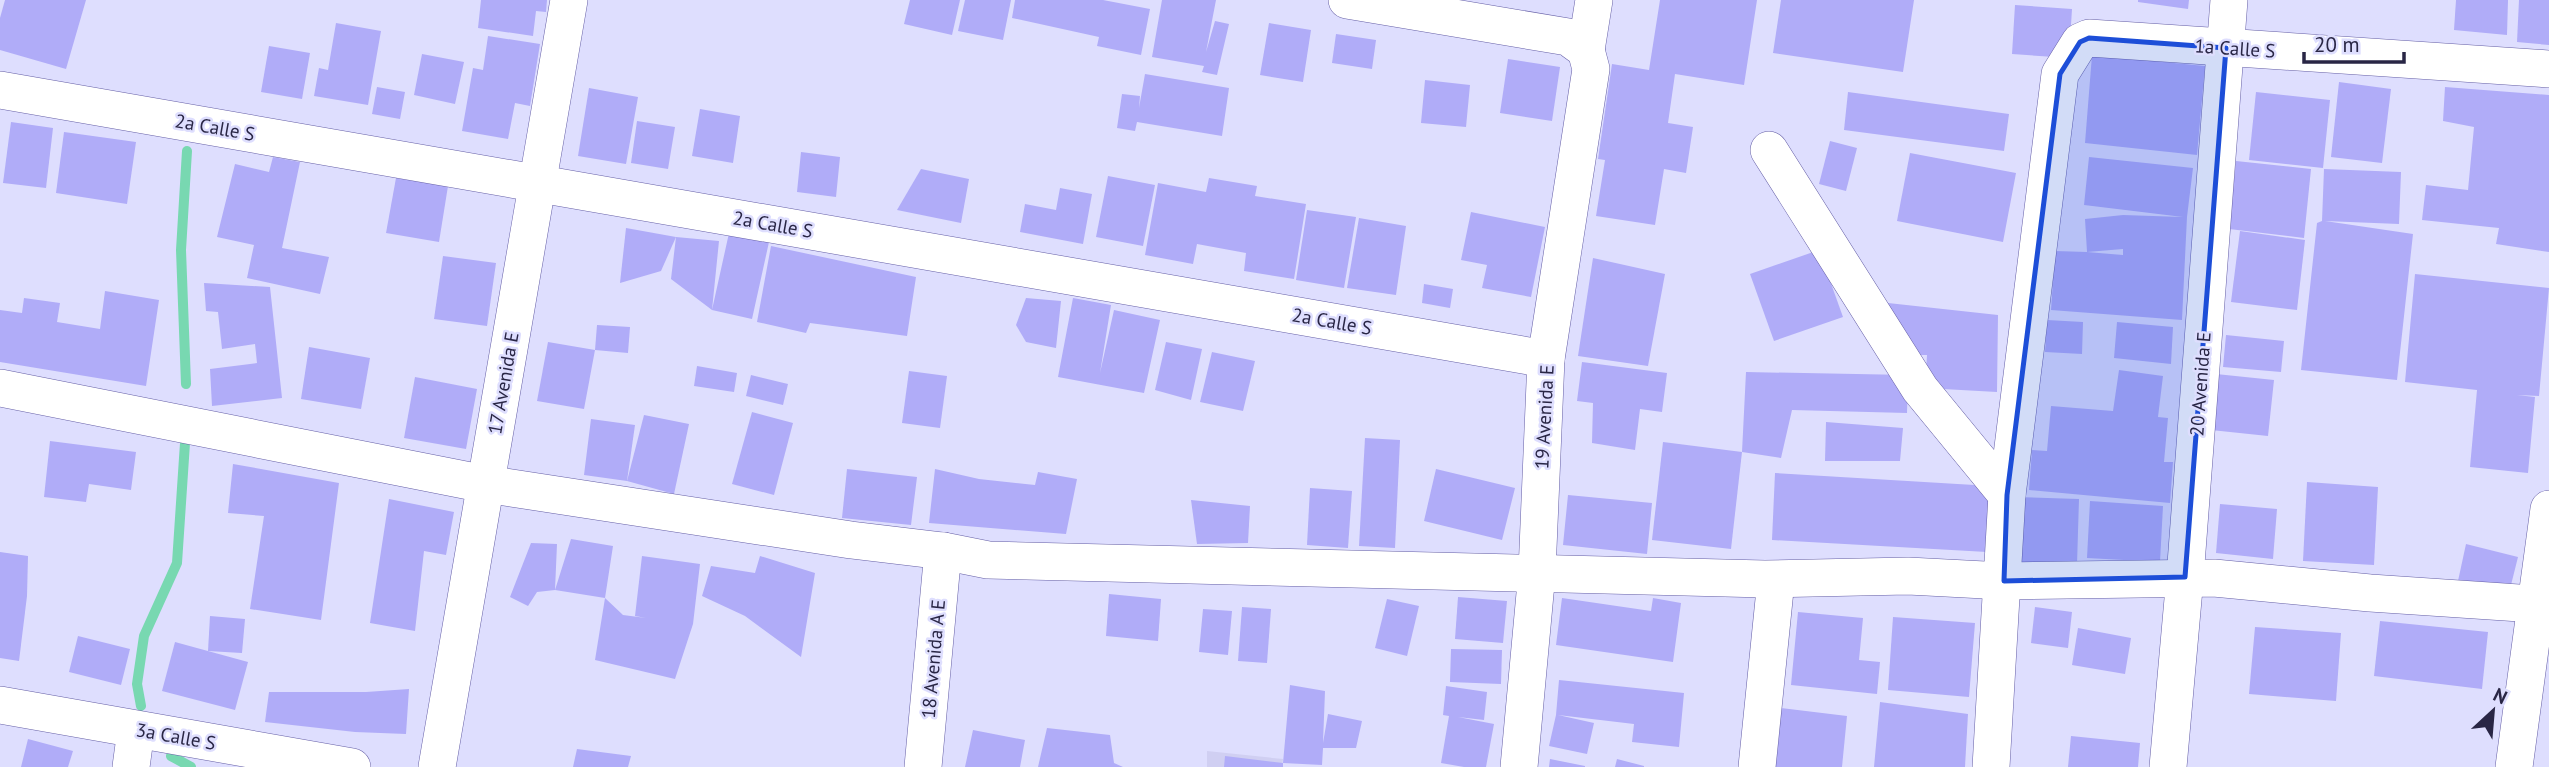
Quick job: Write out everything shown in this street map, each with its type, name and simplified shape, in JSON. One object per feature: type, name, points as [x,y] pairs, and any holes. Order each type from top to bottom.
[{"type":"street","name":"17 Avenida E","points":[[437,767],[569,0]]},
{"type":"street","points":[[1347,0],[1568,37],[1588,59]]},
{"type":"street","name":"19 Avenida E","points":[[1519,767],[1536,572],[1546,359],[1594,0]]},
{"type":"street","name":"20 Avenida E","points":[[2168,767],[2185,577],[2228,0]]},
{"type":"street","name":"1a Calle S","points":[[2007,495],[2060,74],[2080,42],[2089,38],[2549,69]]},
{"type":"street","name":"2a Calle S","points":[[0,90],[1546,359]]},
{"type":"street","points":[[1769,150],[1920,389],[2007,495],[1992,767]]},
{"type":"street","points":[[0,388],[485,484],[838,538],[943,551],[988,560],[1776,580],[1908,576],[2004,581],[2185,577],[2542,604]]},
{"type":"street","points":[[2514,767],[2542,604],[2549,509]]},
{"type":"street","name":"18 Avenida A E","points":[[923,767],[943,551]]},
{"type":"street","points":[[1757,767],[1776,580]]},
{"type":"street","name":"3a Calle S","points":[[0,705],[352,767]]},
{"type":"street","points":[[131,767],[136,730]]},
{"type":"highlighted area","points":[[2089,38],[2226,48],[2185,577],[2004,581],[2007,495],[2060,74],[2080,42]]},
{"type":"shaded area","points":[[1207,751],[1283,759],[1282,767],[1207,767]]},
{"type":"building","points":[[5,0],[86,0],[66,69],[0,50],[0,18]]},
{"type":"building","points":[[481,0],[547,0],[546,12],[536,11],[533,36],[478,28]]},
{"type":"building","points":[[910,0],[960,0],[952,35],[904,24]]},
{"type":"building","points":[[965,0],[1011,0],[1003,40],[958,31]]},
{"type":"building","points":[[1015,0],[1103,0],[1150,9],[1141,55],[1097,46],[1099,37],[1012,18]]},
{"type":"building","points":[[1162,0],[1216,0],[1206,52],[1215,21],[1229,24],[1217,75],[1202,72],[1204,66],[1152,57]]},
{"type":"building","points":[[1660,0],[1757,0],[1744,85],[1675,74],[1668,123],[1693,127],[1686,173],[1664,169],[1655,225],[1596,216],[1605,160],[1598,159],[1612,64],[1649,70]]},
{"type":"building","points":[[1781,0],[1914,0],[1903,72],[1773,53]]},
{"type":"building","points":[[2138,0],[2189,0],[2188,9]]},
{"type":"building","points":[[2456,0],[2508,0],[2507,35],[2454,30]]},
{"type":"building","points":[[2519,0],[2549,0],[2549,45],[2517,42]]},
{"type":"building","points":[[2015,5],[2072,9],[2069,58],[2012,54]]},
{"type":"building","points":[[336,23],[381,31],[368,105],[314,96],[319,68],[328,70]]},
{"type":"building","points":[[1269,23],[1311,30],[1303,82],[1260,75]]},
{"type":"building","points":[[1336,34],[1376,40],[1372,69],[1332,63]]},
{"type":"building","points":[[488,36],[540,44],[530,106],[515,103],[508,139],[462,131],[473,68],[483,70]]},
{"type":"building","points":[[269,46],[310,53],[302,99],[261,92]]},
{"type":"building","points":[[422,54],[464,62],[455,104],[414,95]]},
{"type":"building","points":[[2092,55],[2205,66],[2197,155],[2085,143]]},
{"type":"building","points":[[1508,59],[1560,67],[1552,121],[1500,113]]},
{"type":"building","points":[[1145,74],[1229,88],[1222,136],[1137,122],[1135,131],[1117,128],[1122,94],[1140,96],[1139,108]]},
{"type":"building","points":[[1425,80],[1470,85],[1466,127],[1421,123]]},
{"type":"building","points":[[2339,82],[2391,89],[2382,163],[2331,157]]},
{"type":"building","points":[[377,87],[405,92],[400,119],[372,114]]},
{"type":"building","points":[[2445,87],[2549,95],[2549,252],[2496,244],[2499,228],[2422,220],[2426,185],[2468,190],[2474,127],[2443,121]]},
{"type":"building","points":[[589,88],[638,97],[626,164],[578,156]]},
{"type":"building","points":[[1848,92],[2009,114],[2004,151],[1844,130]]},
{"type":"building","points":[[2256,92],[2330,100],[2323,168],[2249,160]]},
{"type":"building","points":[[700,109],[740,116],[733,163],[692,156]]},
{"type":"building","points":[[637,121],[675,127],[668,169],[631,163]]},
{"type":"building","points":[[11,122],[53,128],[46,188],[3,183]]},
{"type":"building","points":[[64,132],[136,142],[127,204],[56,193]]},
{"type":"building","points":[[1830,141],[1857,148],[1846,191],[1819,184]]},
{"type":"building","points":[[801,152],[840,157],[836,197],[797,192]]},
{"type":"building","points":[[1910,153],[2016,173],[2003,242],[1897,221]]},
{"type":"building","points":[[273,157],[300,162],[282,248],[329,257],[320,294],[247,278],[254,245],[217,237],[235,164],[269,172]]},
{"type":"building","points":[[2089,157],[2193,168],[2187,217],[2182,320],[2051,310],[2055,251],[2087,252],[2085,219],[2123,215],[2183,217],[2084,205]],"holes":[[[2123,249],[2123,255],[2087,252]]]},
{"type":"building","points":[[2236,161],[2311,169],[2304,238],[2229,229]]},
{"type":"building","points":[[921,169],[969,179],[961,223],[897,210]]},
{"type":"building","points":[[2324,169],[2401,172],[2399,224],[2325,221],[2413,234],[2397,380],[2301,370],[2317,223],[2322,221]]},
{"type":"building","points":[[1108,176],[1155,185],[1143,246],[1096,237]]},
{"type":"building","points":[[396,178],[448,186],[439,242],[386,233]]},
{"type":"building","points":[[1209,178],[1257,186],[1255,196],[1306,204],[1294,279],[1244,271],[1246,253],[1197,244],[1193,264],[1145,255],[1158,183],[1206,192]]},
{"type":"building","points":[[1060,188],[1092,194],[1083,244],[1020,232],[1025,204],[1056,210]]},
{"type":"building","points":[[1307,210],[1356,217],[1344,288],[1296,280]]},
{"type":"building","points":[[1471,212],[1545,227],[1531,297],[1482,288],[1487,265],[1461,260]]},
{"type":"building","points":[[1359,218],[1406,226],[1396,295],[1347,288]]},
{"type":"building","points":[[626,228],[676,237],[661,271],[620,283]]},
{"type":"building","points":[[2240,231],[2305,240],[2297,310],[2231,302]]},
{"type":"building","points":[[729,233],[769,242],[752,319],[712,310]]},
{"type":"building","points":[[676,237],[719,241],[712,310],[671,279]]},
{"type":"building","points":[[771,246],[916,277],[907,336],[810,323],[806,333],[757,322]]},
{"type":"building","points":[[1819,250],[1843,317],[1774,341],[1750,274]]},
{"type":"building","points":[[443,256],[496,263],[487,326],[434,319]]},
{"type":"building","points":[[1593,258],[1665,274],[1648,366],[1578,356]]},
{"type":"building","points":[[2415,274],[2549,288],[2539,396],[2517,395],[2535,397],[2528,473],[2470,467],[2477,390],[2405,382]]},
{"type":"building","points":[[204,283],[270,287],[282,398],[212,406],[210,369],[257,363],[255,344],[222,349],[218,312],[206,311]]},
{"type":"building","points":[[1424,284],[1453,289],[1450,308],[1422,303]]},
{"type":"building","points":[[105,291],[159,300],[146,386],[0,362],[0,310],[22,313],[24,298],[60,303],[57,322],[100,329]]},
{"type":"building","points":[[1026,298],[1061,301],[1056,348],[1026,342],[1016,325]]},
{"type":"building","points":[[1073,298],[1111,305],[1100,373],[1114,310],[1160,320],[1144,393],[1058,377]]},
{"type":"building","points":[[1888,303],[1998,315],[1997,392],[1925,388],[1927,355],[1910,355],[1889,312]]},
{"type":"building","points":[[2047,320],[2083,322],[2082,354],[2045,352]]},
{"type":"building","points":[[2117,322],[2173,327],[2171,364],[2114,358]]},
{"type":"building","points":[[597,325],[630,327],[628,353],[595,350]]},
{"type":"building","points":[[2226,335],[2284,341],[2281,372],[2223,367]]},
{"type":"building","points":[[548,342],[595,350],[584,409],[537,401]]},
{"type":"building","points":[[1166,342],[1202,349],[1191,400],[1155,390]]},
{"type":"building","points":[[309,347],[370,358],[361,409],[301,399]]},
{"type":"building","points":[[1212,352],[1255,361],[1243,411],[1200,402]]},
{"type":"building","points":[[1582,362],[1667,373],[1662,412],[1640,409],[1635,450],[1592,443],[1593,403],[1577,401]]},
{"type":"building","points":[[697,366],[737,373],[734,392],[694,386]]},
{"type":"building","points":[[2119,370],[2163,376],[2158,417],[2168,418],[2164,462],[2173,462],[2170,503],[2029,490],[2032,450],[2047,451],[2051,406],[2113,411]]},
{"type":"building","points":[[909,371],[947,376],[940,428],[902,423]]},
{"type":"building","points":[[1746,372],[1908,375],[1907,413],[1792,410],[1781,458],[1742,452]]},
{"type":"building","points":[[2216,374],[2274,380],[2268,436],[2211,430]]},
{"type":"building","points":[[751,375],[788,384],[783,405],[746,396]]},
{"type":"building","points":[[415,377],[477,389],[466,449],[404,438]]},
{"type":"building","points":[[752,412],[793,423],[774,495],[732,484]]},
{"type":"building","points":[[644,415],[689,424],[674,494],[627,481]]},
{"type":"building","points":[[591,419],[635,425],[627,481],[584,475]]},
{"type":"building","points":[[1826,422],[1903,428],[1900,461],[1825,461]]},
{"type":"building","points":[[1365,438],[1400,440],[1395,548],[1359,546]]},
{"type":"building","points":[[50,441],[136,452],[131,490],[89,484],[86,502],[44,497]]},
{"type":"building","points":[[1663,442],[1742,452],[1731,549],[1652,540]]},
{"type":"building","points":[[233,464],[339,483],[321,620],[250,609],[264,516],[228,513]]},
{"type":"building","points":[[847,469],[917,477],[911,525],[842,518]]},
{"type":"building","points":[[935,469],[979,479],[1035,485],[1038,472],[1077,479],[1066,534],[929,523]]},
{"type":"building","points":[[1436,469],[1515,488],[1502,540],[1424,521]]},
{"type":"building","points":[[1775,473],[1991,486],[1987,552],[1772,540]]},
{"type":"building","points":[[2307,482],[2378,487],[2374,565],[2303,561]]},
{"type":"building","points":[[1310,488],[1352,491],[1348,548],[1307,545]]},
{"type":"building","points":[[1568,495],[1652,503],[1647,554],[1563,545]]},
{"type":"building","points":[[2016,497],[2079,499],[2077,565],[2014,563]]},
{"type":"building","points":[[389,499],[454,512],[446,555],[424,551],[415,631],[370,623]]},
{"type":"building","points":[[1191,500],[1250,506],[1248,543],[1197,544]]},
{"type":"building","points":[[2090,501],[2163,506],[2160,562],[2087,558]]},
{"type":"building","points":[[2220,504],[2277,509],[2273,559],[2216,553]]},
{"type":"building","points":[[571,539],[613,546],[605,598],[555,590]]},
{"type":"building","points":[[531,543],[557,544],[555,590],[537,592],[528,606],[510,597]]},
{"type":"building","points":[[2466,544],[2518,557],[2509,593],[2458,581]]},
{"type":"building","points":[[0,552],[28,556],[27,596],[19,661],[0,658]]},
{"type":"building","points":[[642,556],[700,564],[693,624],[675,679],[595,660],[605,598],[623,615],[646,618],[635,616]]},
{"type":"building","points":[[760,556],[815,573],[801,657],[745,616],[702,596],[711,566],[755,573]]},
{"type":"building","points":[[1109,594],[1161,599],[1158,641],[1106,636]]},
{"type":"building","points":[[1458,597],[1507,601],[1503,643],[1455,639]]},
{"type":"building","points":[[1562,598],[1651,611],[1653,598],[1681,603],[1673,662],[1556,645]]},
{"type":"building","points":[[1387,599],[1419,606],[1407,656],[1375,648]]},
{"type":"building","points":[[1242,607],[1271,609],[1267,663],[1238,661]]},
{"type":"building","points":[[2035,607],[2072,612],[2068,648],[2031,643]]},
{"type":"building","points":[[1203,609],[1232,611],[1228,655],[1199,652]]},
{"type":"building","points":[[1798,612],[1863,618],[1859,660],[1880,662],[1877,694],[1791,685]]},
{"type":"building","points":[[210,616],[245,619],[242,653],[208,651]]},
{"type":"building","points":[[1893,617],[1975,623],[1969,697],[1888,690]]},
{"type":"building","points":[[2380,621],[2488,632],[2482,689],[2374,676]]},
{"type":"building","points":[[2255,627],[2341,633],[2336,701],[2249,694]]},
{"type":"building","points":[[2078,628],[2131,638],[2125,674],[2072,665]]},
{"type":"building","points":[[78,636],[130,649],[121,685],[69,672]]},
{"type":"building","points":[[175,642],[248,662],[235,710],[162,691]]},
{"type":"building","points":[[1451,649],[1502,650],[1501,684],[1450,682]]},
{"type":"building","points":[[1559,680],[1684,693],[1679,747],[1632,742],[1634,724],[1558,715],[1594,723],[1587,754],[1549,746],[1556,715]]},
{"type":"building","points":[[1290,685],[1325,691],[1323,743],[1328,714],[1362,721],[1356,748],[1323,748],[1322,765],[1283,763]]},
{"type":"building","points":[[1446,686],[1487,692],[1484,720],[1458,717],[1494,724],[1486,767],[1441,763],[1449,716],[1443,715]]},
{"type":"building","points":[[409,689],[406,734],[355,732],[265,722],[269,692]]},
{"type":"building","points":[[1880,702],[1968,714],[1965,767],[1874,767]]},
{"type":"building","points":[[1781,708],[1847,716],[1842,767],[1774,767]]},
{"type":"building","points":[[1047,728],[1110,735],[1114,763],[1123,767],[1038,767]]},
{"type":"building","points":[[973,730],[1025,740],[1020,767],[965,767]]},
{"type":"building","points":[[2071,736],[2140,743],[2138,767],[2068,767]]},
{"type":"building","points":[[28,739],[73,751],[68,767],[21,767]]},
{"type":"building","points":[[577,749],[631,756],[628,767],[573,767]]},
{"type":"building","points":[[1225,756],[1283,763],[1283,767],[1224,767]]},
{"type":"building","points":[[1550,759],[1585,766],[1585,767],[1549,767]]},
{"type":"building","points":[[1617,759],[1644,766],[1644,767],[1615,767]]},
{"type":"waterway","points":[[186,384],[181,250],[187,151]]},
{"type":"waterway","points":[[141,706],[137,684],[144,636],[177,563],[185,443]]},
{"type":"waterway","points":[[171,756],[191,767]]}]
